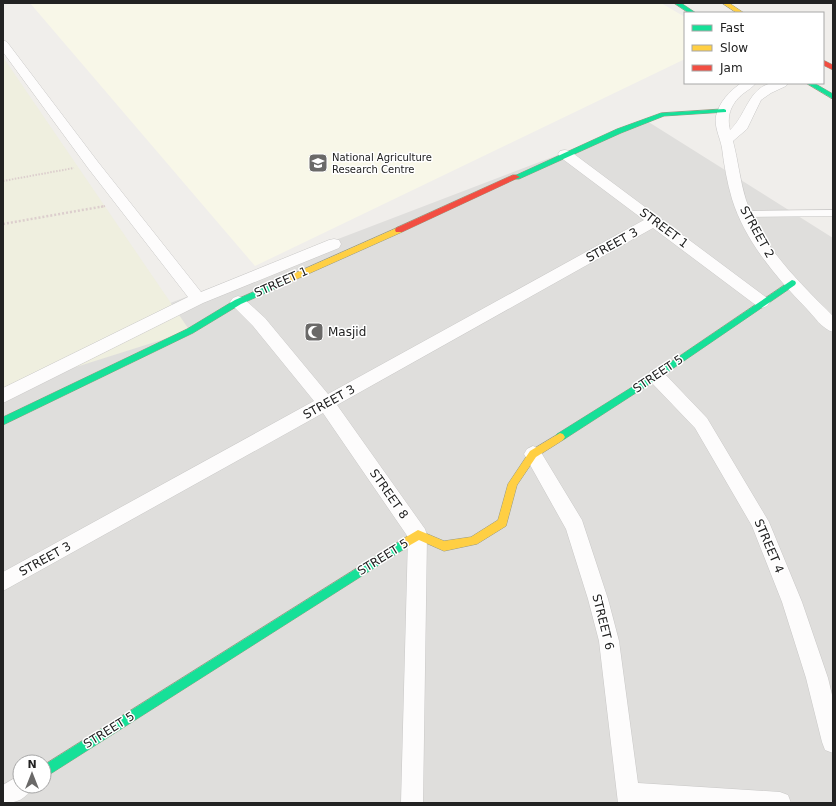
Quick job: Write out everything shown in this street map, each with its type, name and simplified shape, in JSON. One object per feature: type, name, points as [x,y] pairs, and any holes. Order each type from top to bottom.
[{"type":"street","points":[[677,3],[691,12]]},
{"type":"street","points":[[725,3],[739,12]]},
{"type":"street","points":[[3,44],[93,165],[198,299]]},
{"type":"street","points":[[824,63],[833,68]]},
{"type":"street","points":[[749,84],[733,95],[726,104],[722,123],[727,139],[742,126],[756,98],[767,90],[780,84]]},
{"type":"street","points":[[811,84],[833,98]]},
{"type":"street","name":"STREET 1","points":[[3,421],[190,331],[238,302],[565,154],[663,114],[724,111]]},
{"type":"street","name":"STREET 2","points":[[727,139],[733,179],[744,214],[767,254],[833,326]]},
{"type":"street","name":"STREET 1","points":[[565,154],[762,302]]},
{"type":"street","name":"STREET 3","points":[[3,582],[654,221]]},
{"type":"street","points":[[3,396],[198,299],[334,244]]},
{"type":"street","name":"STREET 5","points":[[52,767],[418,535],[444,546],[473,541],[502,523],[513,484],[533,454],[656,376],[762,302],[792,283]]},
{"type":"street","name":"STREET 8","points":[[238,302],[259,322],[326,404],[418,535]]},
{"type":"street","name":"STREET 4","points":[[656,376],[701,423],[760,522],[792,602],[817,678],[833,742]]},
{"type":"street","name":"STREET 6","points":[[533,454],[575,526],[598,599],[609,641],[629,799]]},
{"type":"street","points":[[412,803],[418,535]]},
{"type":"street","points":[[3,798],[12,792]]},
{"type":"street","points":[[629,799],[780,803]]},
{"type":"lane","points":[[744,214],[833,213]]},
{"type":"path","points":[[3,180],[93,165]]},
{"type":"path","points":[[3,224],[124,203]]},
{"type":"shaded area","name":"National Agriculture Research Centre","points":[[30,3],[661,3],[684,16],[684,59],[255,266]]},
{"type":"shaded area","points":[[647,121],[833,238],[833,803],[3,803],[3,367]]},
{"type":"green space","points":[[3,57],[190,331],[3,390]]},
{"type":"traffic: fast","points":[[677,3],[691,12]]},
{"type":"traffic: fast","points":[[811,84],[833,97]]},
{"type":"traffic: fast","points":[[516,177],[619,131],[663,114],[724,111]]},
{"type":"traffic: fast","points":[[3,421],[190,331],[238,302],[287,280]]},
{"type":"traffic: fast","points":[[560,437],[656,376],[792,283]]},
{"type":"traffic: fast","points":[[52,767],[405,543]]},
{"type":"traffic: slow","points":[[725,3],[739,12]]},
{"type":"traffic: slow","points":[[287,280],[399,230]]},
{"type":"traffic: slow","points":[[405,543],[418,535],[444,546],[473,541],[502,523],[513,484],[533,454],[560,437]]},
{"type":"traffic: jam","points":[[824,63],[833,68]]},
{"type":"traffic: jam","points":[[399,230],[516,177]]},
{"type":"place","name":"National Agriculture Research Centre","points":[[318,163]]},
{"type":"place","name":"Masjid","points":[[314,332]]}]
